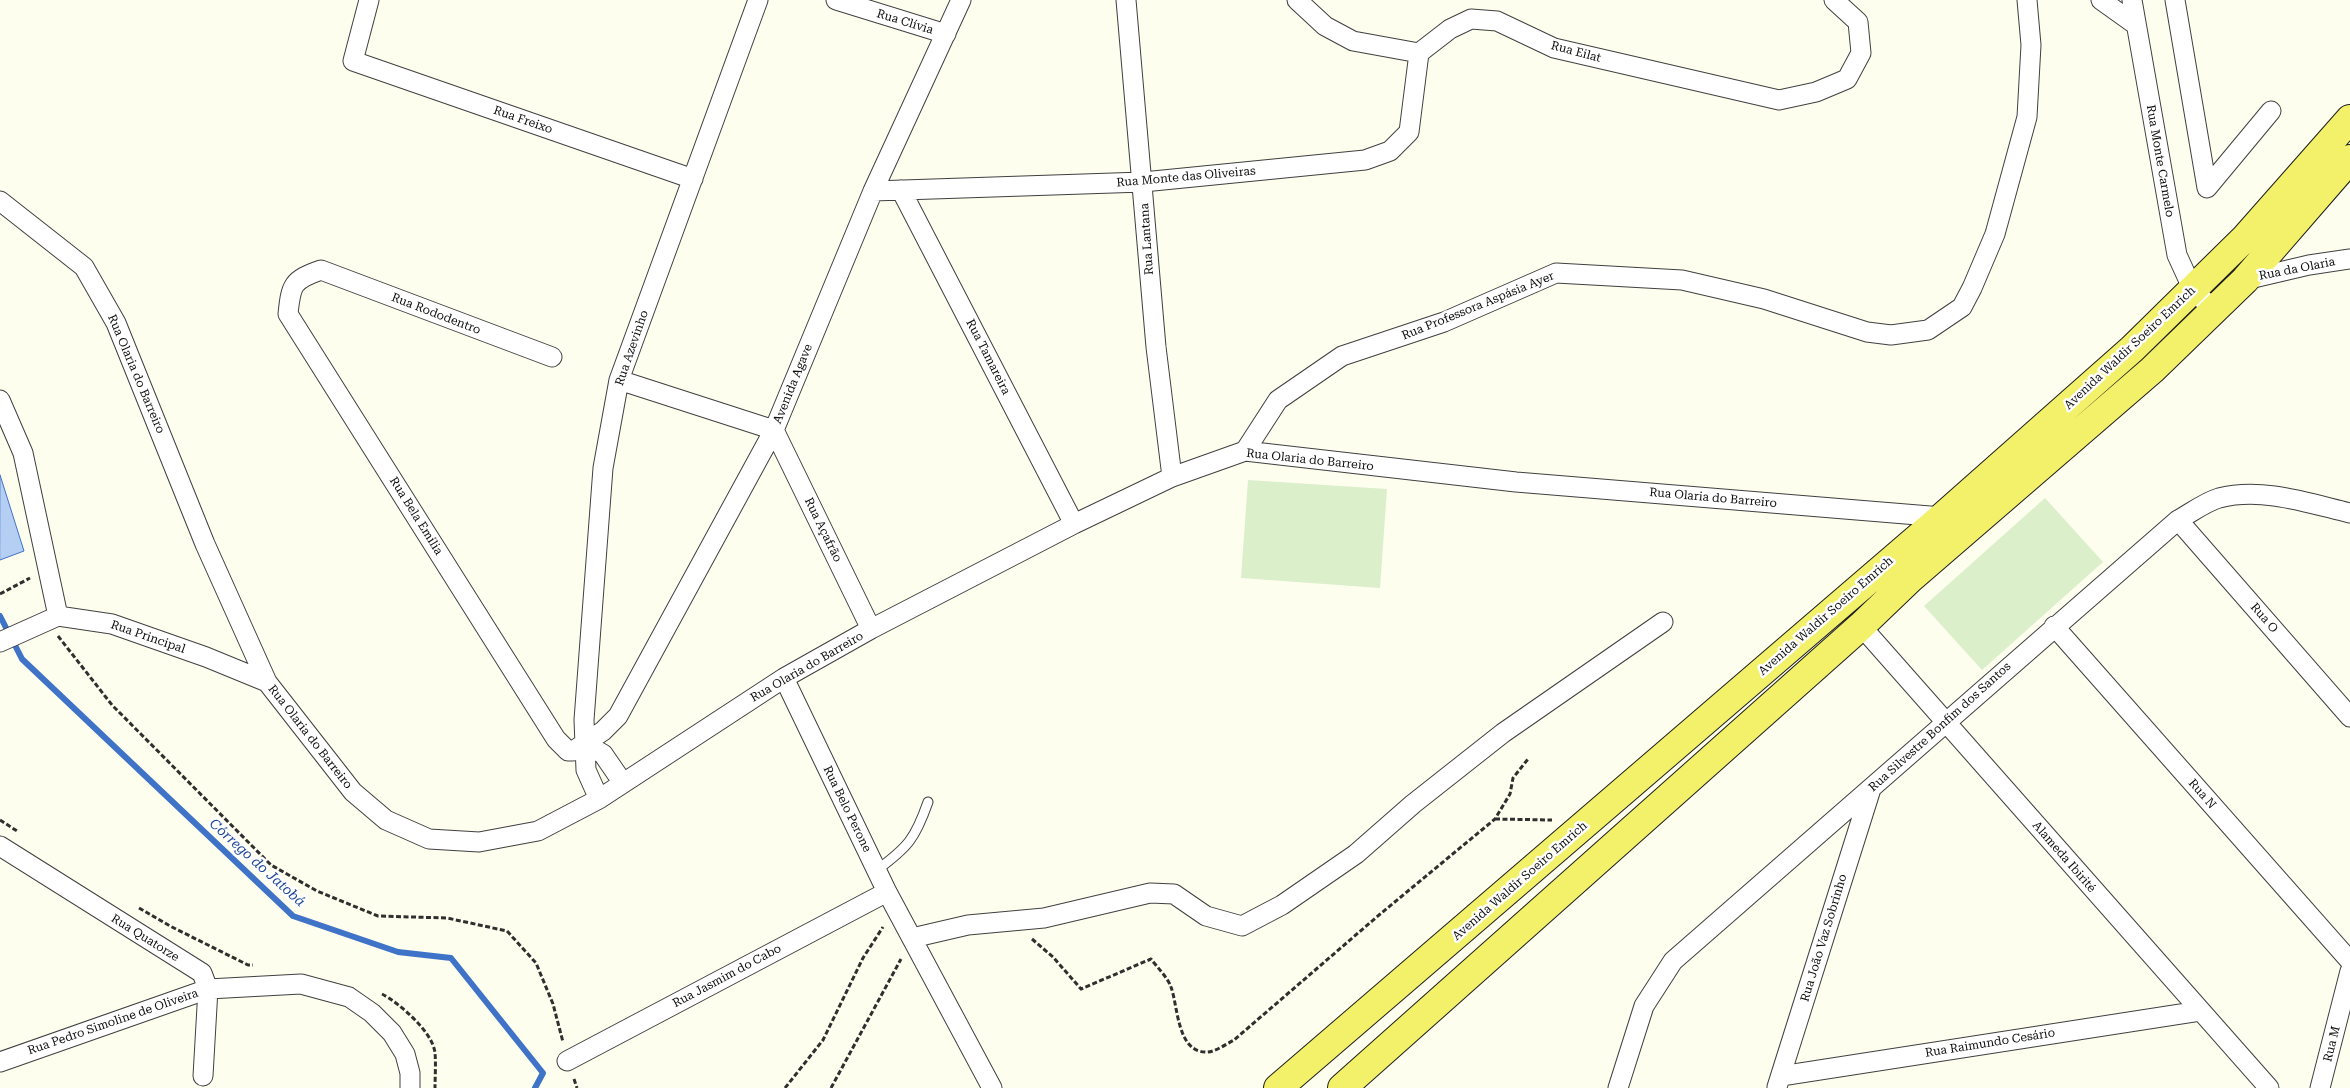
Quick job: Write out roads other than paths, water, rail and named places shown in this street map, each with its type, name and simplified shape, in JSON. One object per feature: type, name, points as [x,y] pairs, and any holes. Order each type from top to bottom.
[{"type":"main road","name":"Avenida Waldir Soeiro Emrich","points":[[1278,1088],[1942,517],[2132,349],[2245,238],[2350,119]]},
{"type":"main road","points":[[1351,1083],[1861,626],[1910,579],[2152,370],[2245,280],[2350,160]]},
{"type":"street","name":"Rua Freixo","points":[[369,0],[352,61],[694,179]]},
{"type":"street","name":"Rua Azevinho","points":[[600,799],[586,770],[584,743],[585,708],[603,468],[619,380],[758,0]]},
{"type":"street","name":"Rua Clívia","points":[[836,0],[946,34]]},
{"type":"street","name":"Avenida Agave","points":[[584,743],[610,725],[618,716],[774,430],[873,191],[961,0]]},
{"type":"street","name":"Rua Lantana","points":[[1126,0],[1156,347],[1172,477]]},
{"type":"street","points":[[1297,0],[1325,26],[1353,41],[1419,53]]},
{"type":"street","name":"Rua Eilat","points":[[1419,53],[1450,29],[1471,18],[1497,21],[1554,48],[1779,100],[1816,92],[1847,79],[1861,53],[1858,22],[1834,0]]},
{"type":"street","name":"Rua Professora Aspásia Ayer","points":[[1244,451],[1278,400],[1342,356],[1444,322],[1556,274],[1682,280],[1764,298],[1867,332],[1891,335],[1928,330],[1962,307],[1995,234],[2027,116],[2031,46],[2027,0]]},
{"type":"street","points":[[2101,0],[2136,25]]},
{"type":"street","name":"Rua Monte Carmelo","points":[[2132,0],[2176,255],[2193,290],[2214,310]]},
{"type":"street","points":[[2175,0],[2207,188],[2271,111]]},
{"type":"street","name":"Rua Monte das Oliveiras","points":[[873,191],[1143,182],[1365,160],[1390,151],[1409,132],[1419,53]]},
{"type":"street","name":"Rua Tamareira","points":[[901,190],[1074,524]]},
{"type":"street","name":"Rua Olaria do Barreiro","points":[[0,201],[84,267],[116,323],[205,544],[267,682],[353,792],[386,820],[429,839],[479,842],[538,831],[600,799],[784,678],[871,629],[1074,524],[1172,477],[1244,451],[1516,482],[1942,517]]},
{"type":"street","name":"Rua da Olaria","points":[[2245,280],[2309,265],[2350,259]]},
{"type":"street","name":"Rua Rododentro","points":[[321,270],[552,357]]},
{"type":"street","name":"Rua Bela Emília","points":[[321,270],[301,277],[290,292],[288,314],[556,739],[568,752],[573,751],[584,743]]},
{"type":"street","points":[[619,380],[774,430]]},
{"type":"street","points":[[0,400],[23,453],[48,569],[48,621],[0,642]]},
{"type":"street","name":"Rua Açafrão","points":[[774,430],[871,629]]},
{"type":"street","name":"Rua Silvestre Bonfim dos Santos","points":[[1618,1088],[1644,1006],[1673,961],[2054,626],[2178,520],[2219,498],[2256,494],[2286,497],[2350,512]]},
{"type":"street","points":[[1942,517],[1962,535]]},
{"type":"street","name":"Rua O","points":[[2178,520],[2350,717]]},
{"type":"street","name":"Rua Principal","points":[[48,621],[112,624],[206,657],[267,682]]},
{"type":"street","points":[[912,938],[968,925],[1044,918],[1150,893],[1174,894],[1206,916],[1242,926],[1282,905],[1356,854],[1413,804],[1504,734],[1663,622]]},
{"type":"street","name":"Alameda Ibirité","points":[[1861,626],[2269,1088]]},
{"type":"street","name":"Rua N","points":[[2054,626],[2350,961]]},
{"type":"street","name":"Rua Belo Perone","points":[[784,678],[892,900],[991,1087]]},
{"type":"street","points":[[584,743],[603,754],[623,783]]},
{"type":"street","name":"Rua João Vaz Sobrinho","points":[[1779,1082],[1871,788]]},
{"type":"street","name":"Rua Quatorze","points":[[0,846],[202,973],[208,988]]},
{"type":"street","name":"Rua Jasmim do Cabo","points":[[567,1061],[892,900]]},
{"type":"street","name":"Rua M","points":[[2320,1088],[2350,971]]},
{"type":"street","name":"Rua Pedro Simoline de Oliveira","points":[[0,1062],[208,988],[301,984],[349,998],[372,1013],[392,1033],[405,1054],[410,1073],[410,1088]]},
{"type":"street","points":[[203,1076],[208,988]]},
{"type":"street","name":"Rua Raimundo Cesário","points":[[1779,1082],[2200,1011]]},
{"type":"lane","points":[[877,870],[909,845],[918,831],[928,802]]},
{"type":"water","points":[[0,475],[24,551],[0,560]]},
{"type":"waterway","name":"Córrego do Jatobá","points":[[0,616],[22,659],[293,916],[398,952],[451,958],[543,1073],[535,1088]]}]
